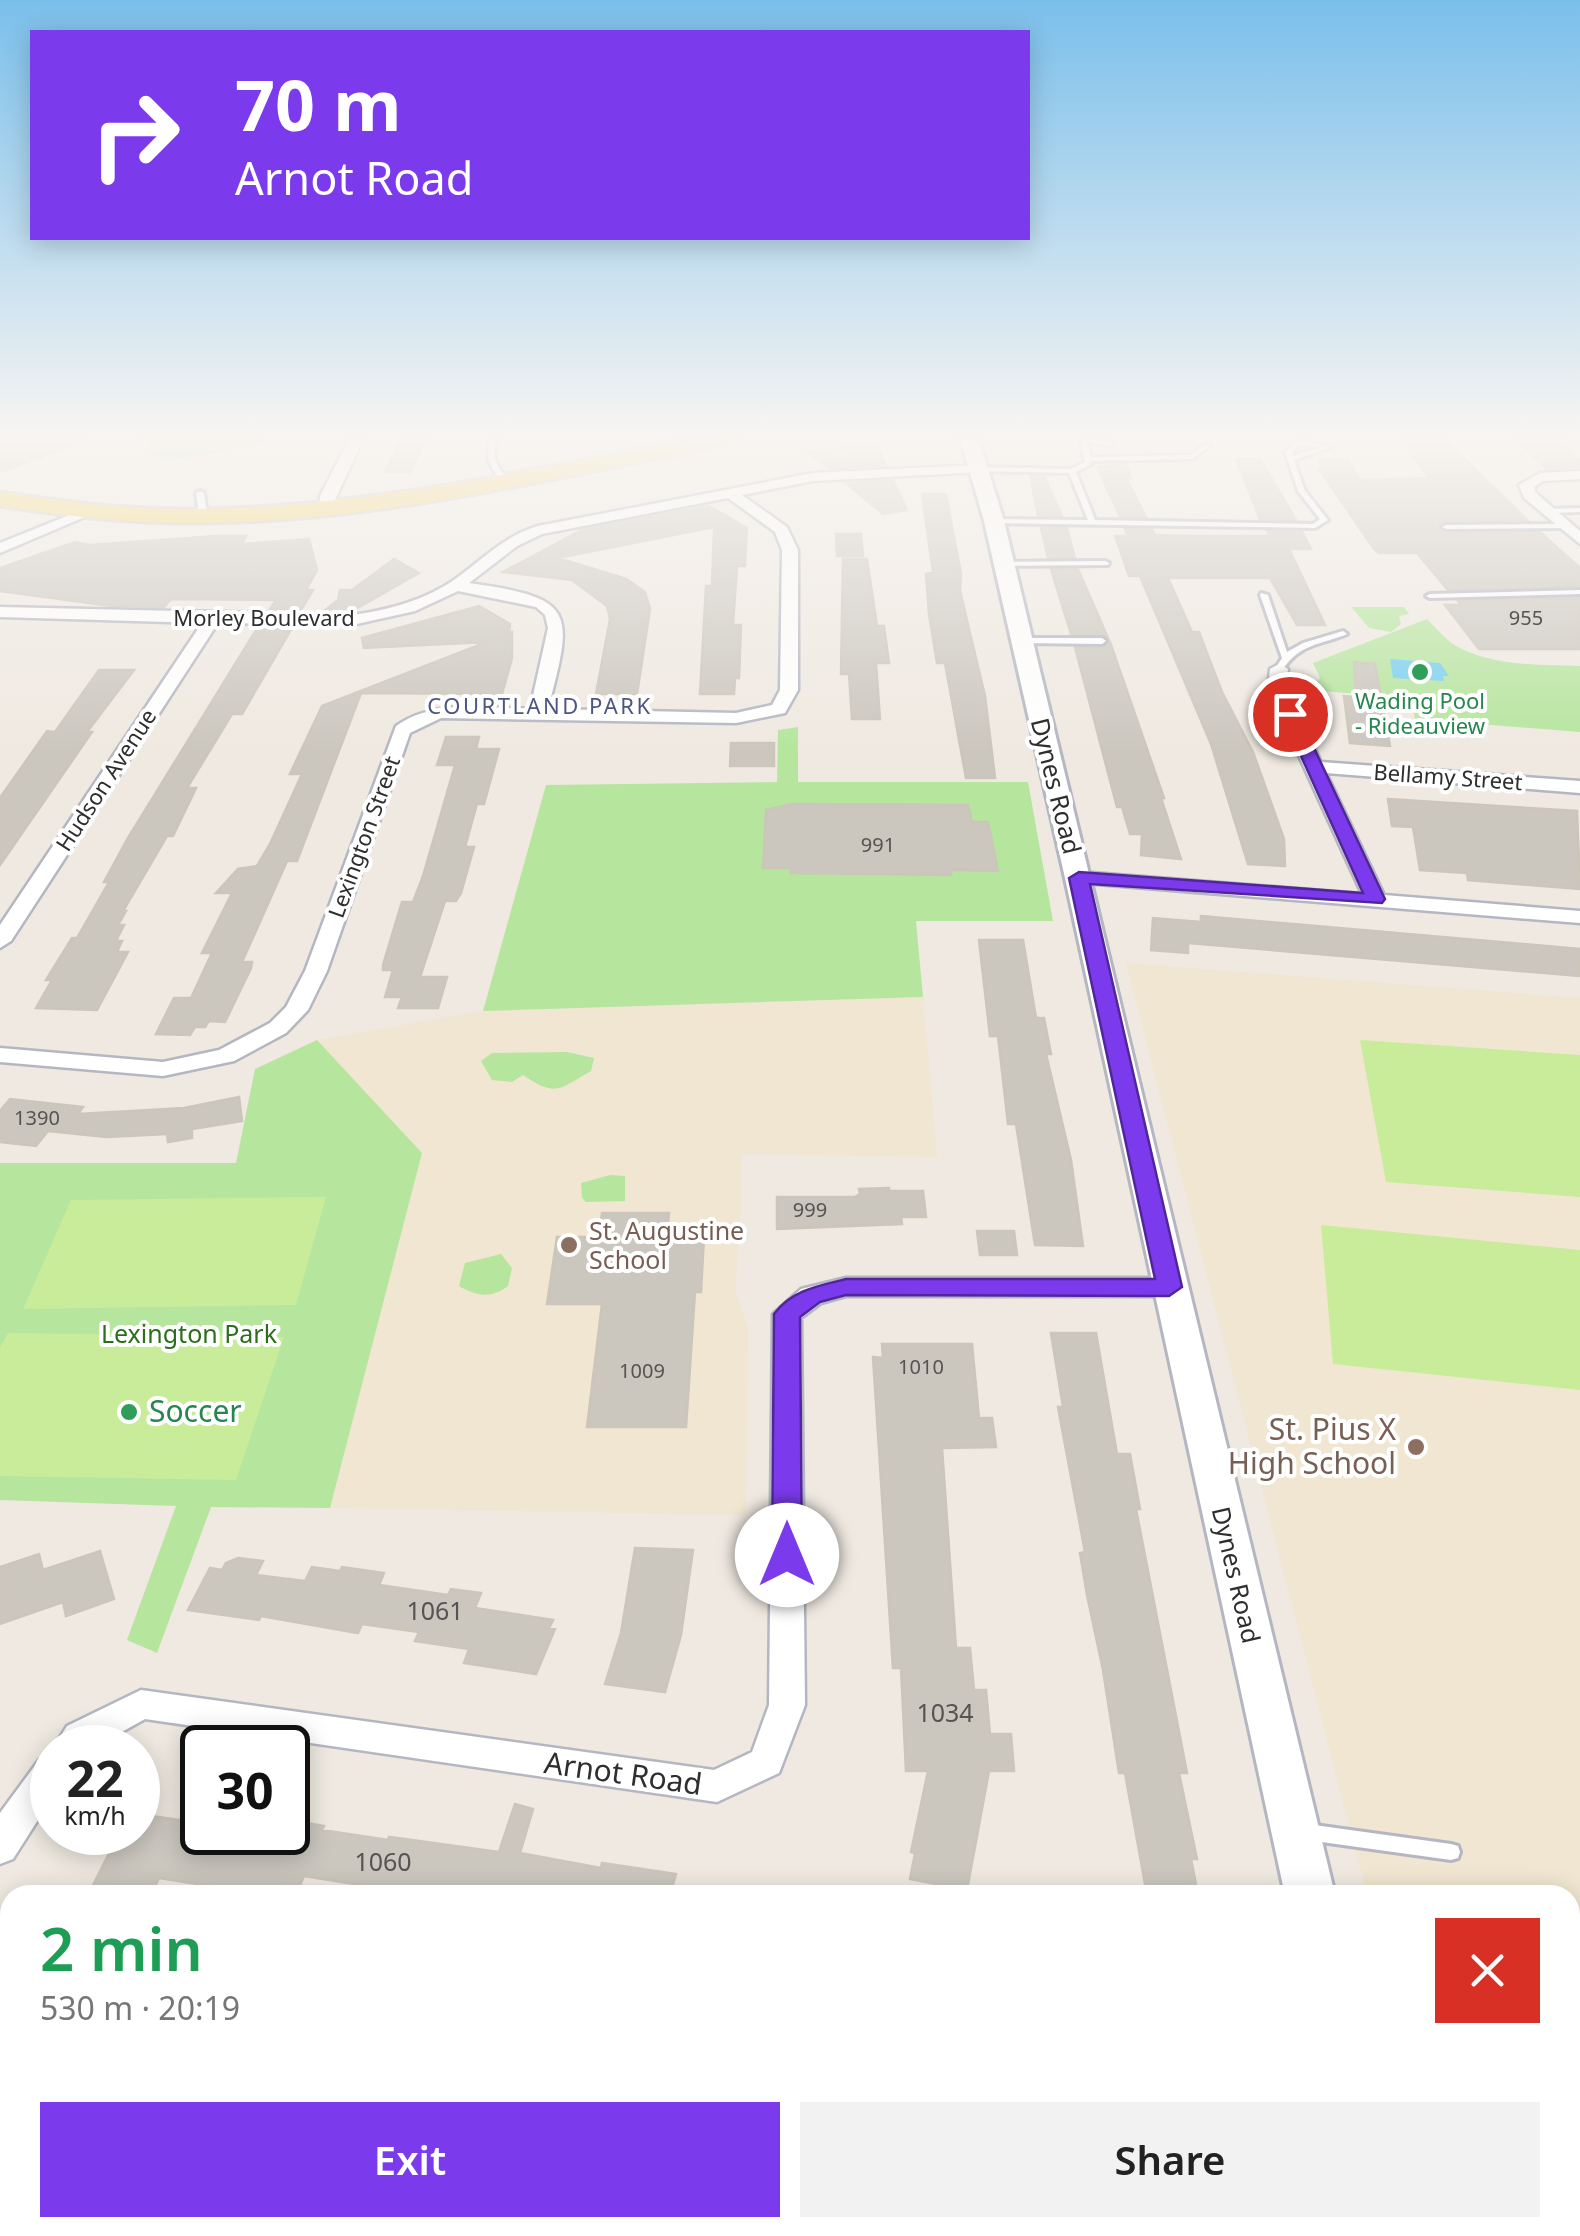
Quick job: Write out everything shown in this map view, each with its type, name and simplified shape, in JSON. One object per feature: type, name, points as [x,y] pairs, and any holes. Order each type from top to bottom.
[{"type":"street","name":"Morley Boulevard","points":[[2,615],[337,622],[381,617],[418,606],[455,586],[507,542]]},
{"type":"street","name":"Lexington Street","points":[[0,1054],[163,1068],[226,1056],[269,1035],[296,1010],[316,971],[402,730],[416,720],[440,713],[736,718],[779,709],[789,690],[787,542]]},
{"type":"street","name":"Dynes Road","points":[[998,542],[1079,878],[1308,1885]]},
{"type":"street","points":[[455,586],[529,596],[553,609],[560,626],[538,714]]},
{"type":"street","name":"Hudson Avenue","points":[[0,941],[213,619]]},
{"type":"street","points":[[1281,662],[1277,688],[1375,899]]},
{"type":"street","name":"Bellamy Street","points":[[1316,768],[1580,787]]},
{"type":"street","points":[[1079,878],[1580,916]]},
{"type":"street","name":"Arnot Road","points":[[101,1725],[140,1704],[717,1786],[766,1762],[786,1704],[787,1314],[811,1296],[846,1287],[1169,1287]]},
{"type":"street","points":[[0,1846],[30,1799]]},
{"type":"lane","points":[[1002,564],[1105,563]]},
{"type":"lane","points":[[1430,596],[1580,592]]},
{"type":"lane","points":[[1264,595],[1281,662],[1308,642],[1342,634]]},
{"type":"lane","points":[[1020,641],[1102,642]]},
{"type":"lane","points":[[1295,1830],[1451,1852]]},
{"type":"shaded area","name":"St. Pius X High School","points":[[1126,963],[1580,998],[1580,1885],[1364,1885]]},
{"type":"shaded area","name":"St. Augustine School","points":[[923,997],[937,1157],[742,1154],[735,1290],[748,1327],[746,1515],[330,1508],[422,1153],[317,1040],[483,1011]]},
{"type":"green space","points":[[1351,607],[1404,607],[1409,614],[1399,616],[1401,624],[1391,632],[1369,628]]},
{"type":"green space","points":[[1427,619],[1444,637],[1470,653],[1516,663],[1580,666],[1580,732],[1415,719],[1412,698],[1308,690],[1320,678],[1313,663]]},
{"type":"green space","points":[[798,727],[798,782],[1028,782],[1053,921],[916,921],[923,997],[483,1011],[546,785],[777,782],[778,730]]},
{"type":"green space","name":"Lexington Park","points":[[317,1040],[422,1153],[330,1508],[211,1507],[157,1653],[127,1640],[176,1506],[0,1500],[0,1163],[236,1163],[255,1069]]},
{"type":"green space","points":[[1360,1040],[1580,1055],[1580,1197],[1386,1182]]},
{"type":"green space","points":[[567,1052],[594,1058],[591,1071],[557,1088],[543,1086],[523,1075],[512,1082],[492,1080],[481,1061],[492,1053]]},
{"type":"green space","points":[[610,1175],[625,1176],[625,1201],[586,1202],[582,1198],[581,1183]]},
{"type":"green space","points":[[326,1197],[296,1305],[23,1309],[71,1200]]},
{"type":"green space","points":[[1321,1225],[1580,1250],[1580,1390],[1333,1364]]},
{"type":"green space","points":[[501,1254],[512,1268],[508,1286],[484,1295],[459,1286],[465,1263]]},
{"type":"green space","name":"Soccer","points":[[8,1333],[284,1337],[236,1480],[0,1476],[0,1348]]},
{"type":"water","name":"Wading Pool - Rideauview","points":[[1390,659],[1440,663],[1449,676],[1443,676],[1444,681],[1393,678]]},
{"type":"building","points":[[74,542],[310,542],[317,570],[306,590],[313,590],[301,610],[270,609],[276,600],[171,599],[164,607],[111,606],[0,591],[0,568]]},
{"type":"building","points":[[559,542],[637,542],[558,558],[626,579],[645,592],[650,609],[637,694],[596,694],[610,619],[607,606],[572,580],[503,572]]},
{"type":"building","points":[[713,542],[746,542],[745,566],[737,566],[733,625],[741,625],[739,678],[735,678],[734,694],[700,694],[706,586],[712,586]]},
{"type":"building","points":[[836,542],[862,542],[863,556],[837,556]]},
{"type":"building","points":[[929,542],[955,542],[960,591],[985,696],[995,778],[966,778],[945,663],[937,663],[929,614],[926,574],[933,572]]},
{"type":"building","points":[[1044,542],[1071,542],[1075,558],[1048,558]]},
{"type":"building","points":[[1117,542],[1307,542],[1311,549],[1289,549],[1325,625],[1297,625],[1270,578],[1168,578],[1192,632],[1199,632],[1222,692],[1253,752],[1284,839],[1285,866],[1248,864],[1211,744],[1140,576],[1129,576]]},
{"type":"building","points":[[1369,542],[1551,542],[1580,568],[1580,586],[1448,590],[1417,553],[1379,553]]},
{"type":"building","points":[[394,559],[419,573],[352,611],[324,611],[338,600],[340,590],[352,590]]},
{"type":"building","points":[[843,559],[867,559],[877,626],[884,626],[889,663],[876,663],[880,719],[852,719],[849,674],[841,674]]},
{"type":"building","points":[[1051,569],[1078,569],[1108,638],[1102,634],[1071,634]]},
{"type":"building","points":[[1580,598],[1580,649],[1479,649],[1445,605],[1461,605],[1458,601]]},
{"type":"building","points":[[479,606],[510,624],[512,658],[502,694],[361,693],[297,861],[287,861],[242,962],[252,962],[251,968],[225,1022],[209,1021],[205,1027],[195,1027],[190,1035],[156,1034],[174,998],[191,998],[212,953],[202,953],[232,893],[216,893],[238,869],[257,866],[270,844],[302,774],[290,774],[322,706],[487,642],[364,648],[362,638]]},
{"type":"building","points":[[258,627],[292,628],[242,714],[232,714],[187,788],[196,788],[173,836],[167,836],[123,911],[118,925],[124,925],[116,941],[122,941],[117,952],[128,952],[97,1010],[36,1008],[52,980],[46,980],[72,938],[77,938],[109,882],[104,882],[128,838]]},
{"type":"building","points":[[1110,642],[1181,859],[1141,855],[1142,834],[1130,834],[1122,807],[1117,807],[1075,647],[1102,648]]},
{"type":"building","points":[[1354,662],[1375,664],[1390,746],[1350,743],[1344,696],[1356,697]]},
{"type":"building","points":[[99,670],[134,670],[87,732],[92,732],[0,865],[0,798],[47,731],[55,732]]},
{"type":"building","points":[[446,737],[479,737],[476,749],[499,749],[484,804],[477,804],[465,847],[474,847],[461,893],[456,901],[445,901],[420,977],[447,977],[438,1008],[398,1008],[402,997],[385,997],[393,970],[383,970],[383,965],[402,902],[413,902],[423,876],[455,765],[437,765]]},
{"type":"building","points":[[731,743],[774,743],[774,766],[730,766]]},
{"type":"building","points":[[1388,799],[1577,811],[1580,889],[1468,880],[1467,873],[1420,870],[1413,827],[1392,826]]},
{"type":"building","points":[[792,804],[968,805],[972,822],[988,822],[998,871],[951,870],[951,875],[791,873],[791,868],[763,868],[766,810]]},
{"type":"building","points":[[1201,916],[1580,949],[1580,976],[1188,943],[1188,953],[1151,950],[1153,918],[1201,922]]},
{"type":"building","points":[[979,940],[1023,940],[1036,1018],[1044,1018],[1051,1054],[1046,1054],[1071,1160],[1083,1246],[1035,1245],[1016,1124],[1008,1124],[998,1036],[990,1036]]},
{"type":"building","points":[[239,1097],[242,1121],[192,1129],[192,1138],[168,1142],[167,1134],[106,1137],[48,1131],[36,1146],[0,1142],[0,1111],[10,1099],[83,1107],[78,1114],[184,1108]]},
{"type":"building","points":[[859,1189],[923,1191],[926,1217],[901,1217],[902,1224],[777,1229],[777,1197],[855,1197],[860,1194]]},
{"type":"building","points":[[602,1213],[669,1213],[667,1235],[704,1236],[701,1292],[695,1292],[686,1427],[587,1427],[602,1304],[547,1304],[557,1237],[599,1237]]},
{"type":"building","points":[[977,1231],[1014,1231],[1017,1255],[980,1255]]},
{"type":"building","points":[[1051,1333],[1096,1333],[1117,1454],[1130,1454],[1140,1509],[1136,1509],[1187,1773],[1179,1773],[1197,1859],[1191,1859],[1196,1885],[1145,1885],[1125,1773],[1119,1773],[1087,1595],[1080,1553],[1085,1552],[1058,1407],[1063,1407]]},
{"type":"building","points":[[882,1344],[972,1344],[979,1418],[992,1418],[996,1447],[942,1448],[956,1648],[970,1648],[974,1690],[986,1690],[990,1734],[1011,1734],[1014,1771],[989,1771],[968,1885],[910,1879],[915,1853],[911,1852],[928,1771],[906,1771],[901,1668],[893,1668],[873,1357],[883,1358]]},
{"type":"building","points":[[635,1548],[693,1550],[681,1635],[665,1692],[605,1684],[621,1633]]},
{"type":"building","points":[[100,1551],[114,1599],[66,1616],[63,1602],[0,1624],[0,1567],[39,1554],[43,1570]]},
{"type":"building","points":[[238,1558],[263,1561],[256,1575],[305,1581],[312,1567],[340,1571],[342,1567],[384,1573],[379,1585],[448,1595],[451,1589],[481,1593],[475,1608],[553,1620],[549,1628],[555,1629],[536,1674],[464,1663],[469,1649],[415,1641],[419,1632],[362,1624],[358,1633],[261,1616],[259,1620],[188,1610],[210,1568],[222,1570],[226,1563]]},
{"type":"building","points":[[515,1804],[533,1809],[520,1853],[601,1868],[602,1863],[676,1874],[673,1885],[360,1885],[304,1876],[300,1885],[203,1885],[159,1878],[156,1885],[93,1885],[108,1855],[160,1855],[160,1817],[180,1820],[180,1855],[310,1855],[310,1824],[324,1826],[322,1830],[388,1840],[389,1837],[499,1852]]},
{"type":"place","name":"Wading Pool - Rideauview","points":[[1420,672]]},
{"type":"place","name":"St. Augustine School","points":[[569,1245]]},
{"type":"place","name":"Soccer","points":[[129,1412]]},
{"type":"place","name":"St. Pius X High School","points":[[1416,1447]]},
{"type":"district","name":"COURTLAND PARK","points":[[540,706]]},
{"type":"route","points":[[787,1555],[787,1314],[811,1296],[846,1287],[1169,1287],[1079,878],[1375,899],[1290,714]]}]
